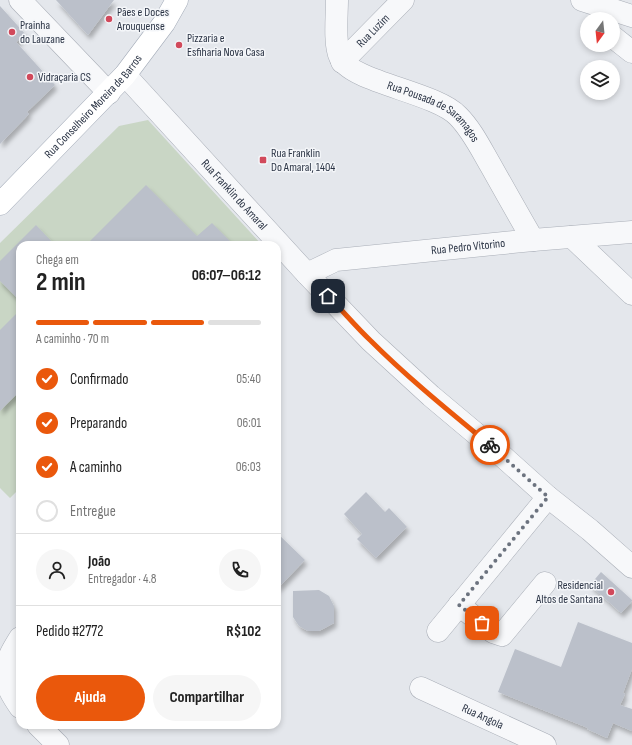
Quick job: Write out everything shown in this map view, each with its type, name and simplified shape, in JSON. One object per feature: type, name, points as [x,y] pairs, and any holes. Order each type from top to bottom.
[{"type":"main road","name":"Rua Conselheiro Moreira de Barros","points":[[0,204],[125,75],[164,23],[177,0]]},
{"type":"street","points":[[20,0],[109,93]]},
{"type":"street","points":[[337,0],[338,50],[342,62]]},
{"type":"street","name":"Rua Luzim","points":[[342,62],[403,0]]},
{"type":"street","points":[[566,0],[581,12]]},
{"type":"street","points":[[582,0],[632,16]]},
{"type":"street","points":[[620,43],[632,52]]},
{"type":"street","name":"Rua Pousada de Saramagos","points":[[342,62],[350,69],[371,78],[441,104],[457,115],[473,135],[533,240]]},
{"type":"street","name":"Rua Franklin do Amaral","points":[[125,75],[278,241]]},
{"type":"street","name":"Rua Pedro Vitorino","points":[[308,274],[336,260],[533,240],[632,232]]},
{"type":"street","points":[[572,237],[632,294]]},
{"type":"street","name":"Rua Franklin do Amaral","points":[[281,245],[371,341],[431,396],[632,567]]},
{"type":"street","points":[[438,631],[548,497]]},
{"type":"street","points":[[459,605],[493,632],[502,635],[545,583]]},
{"type":"street","points":[[16,645],[3,666],[1,679],[9,696],[16,703]]},
{"type":"street","name":"Rua Angola","points":[[421,688],[545,745]]},
{"type":"street","points":[[42,729],[58,745]]},
{"type":"green space","points":[[148,120],[258,241],[16,241],[16,492],[10,498],[0,488],[0,243],[119,126]]},
{"type":"building","points":[[56,0],[114,0],[88,35]]},
{"type":"building","points":[[0,6],[26,35],[16,42],[55,85],[27,112],[29,114],[0,144]]},
{"type":"building","points":[[146,185],[197,236],[212,223],[230,241],[90,241]]},
{"type":"building","points":[[36,225],[51,241],[20,241]]},
{"type":"building","points":[[16,245],[16,297],[0,281],[0,261]]},
{"type":"building","points":[[16,314],[16,395],[0,411],[0,330]]},
{"type":"building","points":[[366,492],[385,512],[389,508],[407,527],[376,558],[357,539],[362,534],[344,514]]},
{"type":"building","points":[[281,537],[305,560],[281,585]]},
{"type":"building","name":"Residencial Altos de Santana","points":[[601,572],[632,600],[621,613],[590,585]]},
{"type":"building","points":[[319,590],[329,596],[334,606],[334,623],[319,631],[308,631],[299,626],[293,617],[293,591]]},
{"type":"building","points":[[578,622],[632,643],[632,669],[623,693],[625,694],[620,705],[632,709],[632,731],[613,723],[607,738],[587,729],[588,728],[498,692],[515,649],[561,667]]},
{"type":"way so far","points":[[482,623],[459,605],[548,497],[490,445]]},
{"type":"place","name":"Pães e Doces Arouquense","points":[[109,19]]},
{"type":"place","name":"Prainha do Lauzane","points":[[12,32]]},
{"type":"place","name":"Pizzaria e Esfiharia Nova Casa","points":[[179,45]]},
{"type":"place","name":"Vidraçaria CS","points":[[30,77]]},
{"type":"place","name":"Rua Franklin Do Amaral, 1404","points":[[263,160]]},
{"type":"place","name":"Residencial Altos de Santana","points":[[611,592]]},
{"type":"route","points":[[328,296],[371,341],[401,369],[490,445]]}]
